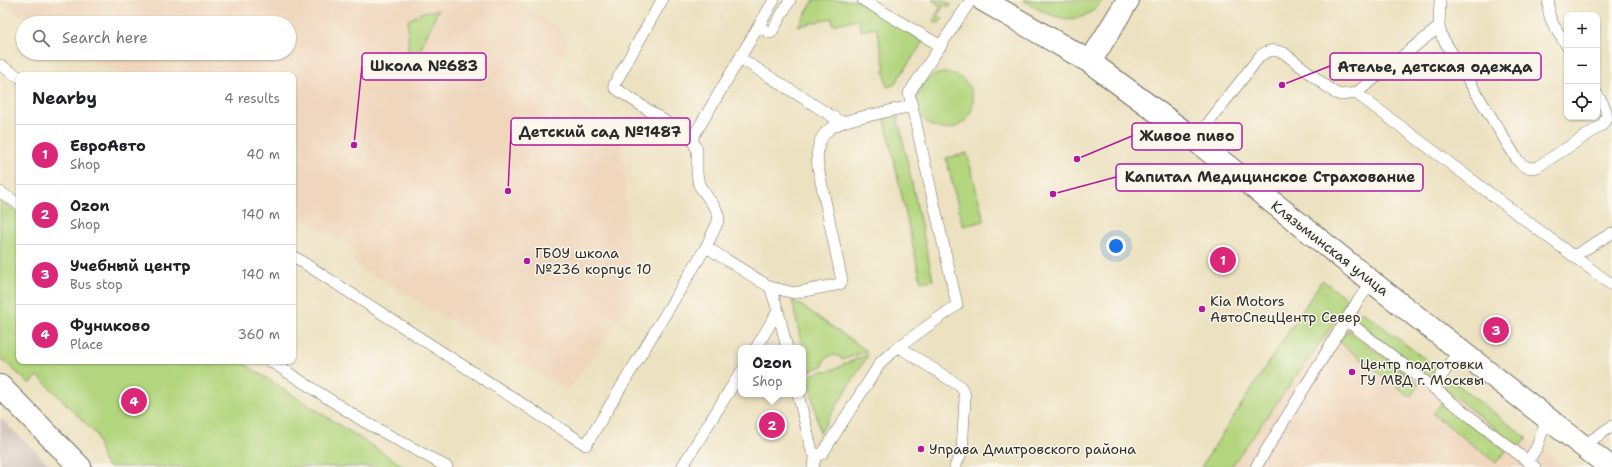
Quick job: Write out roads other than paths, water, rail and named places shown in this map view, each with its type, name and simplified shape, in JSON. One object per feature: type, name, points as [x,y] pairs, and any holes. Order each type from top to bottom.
[{"type":"street","name":"Клязьминская улица","points":[[983,0],[1090,62],[1195,140],[1372,282],[1610,467]]},
{"type":"street","points":[[1090,62],[1128,0]]},
{"type":"street","points":[[0,386],[80,467]]},
{"type":"lane","points":[[296,258],[586,445],[706,247],[719,218],[716,209],[699,185],[696,150],[692,139],[615,88],[614,84],[662,0]]},
{"type":"lane","points":[[692,139],[774,0]]},
{"type":"lane","points":[[758,27],[771,33],[790,0]]},
{"type":"lane","points":[[863,0],[940,46]]},
{"type":"lane","points":[[816,455],[822,454],[887,355],[957,305],[909,93],[971,0]]},
{"type":"lane","points":[[1440,0],[1439,27],[1442,37],[1518,160],[1524,167],[1530,169],[1537,167],[1601,126],[1606,121],[1607,113],[1600,100]]},
{"type":"lane","points":[[1549,0],[1547,8],[1548,16],[1564,41]]},
{"type":"lane","points":[[1195,140],[1260,56],[1267,51],[1276,49],[1284,53],[1335,93],[1341,95],[1356,93],[1439,27]]},
{"type":"lane","points":[[740,58],[841,122]]},
{"type":"lane","points":[[0,65],[16,75]]},
{"type":"lane","points":[[1356,93],[1612,285]]},
{"type":"lane","points":[[706,247],[770,287],[794,293],[840,284],[842,281],[817,158],[817,150],[824,136],[834,125],[841,122],[912,106]]},
{"type":"lane","points":[[0,192],[16,202]]},
{"type":"lane","points":[[1574,256],[1612,233]]},
{"type":"lane","points":[[1256,467],[1357,302],[1372,282]]},
{"type":"lane","points":[[770,287],[786,345]]},
{"type":"lane","points":[[758,345],[778,312]]},
{"type":"lane","points":[[1346,320],[1532,464],[1547,418]]},
{"type":"lane","points":[[899,347],[960,386],[964,392],[965,399],[962,451],[955,467]]},
{"type":"lane","points":[[1433,388],[1460,349]]},
{"type":"lane","points":[[275,364],[363,422],[447,467]]},
{"type":"lane","points":[[682,467],[738,377]]},
{"type":"lane","points":[[799,397],[810,446],[816,455]]},
{"type":"lane","points":[[1583,446],[1612,426]]},
{"type":"lane","points":[[813,467],[816,455]]},
{"type":"place","name":"Ателье, детская одежда","points":[[1282,85]]},
{"type":"place","name":"Школа №683","points":[[354,145]]},
{"type":"place","name":"Живое пиво","points":[[1077,159]]},
{"type":"place","name":"Детский сад №1487","points":[[508,191]]},
{"type":"place","name":"Капитал Медицинское Страхование","points":[[1053,194]]},
{"type":"place","name":"ЕвроАвто","points":[[1223,260]]},
{"type":"place","name":"ГБОУ школа №236 корпус 10","points":[[527,261]]},
{"type":"place","name":"Kia Motors АвтоСпецЦентр Север","points":[[1202,309]]},
{"type":"place","name":"Учебный центр","points":[[1496,330]]},
{"type":"place","name":"Центр подготовки ГУ МВД г. Москвы","points":[[1352,372]]},
{"type":"place","name":"Фуниково","points":[[134,401]]},
{"type":"place","name":"Ozon","points":[[772,425]]},
{"type":"place","name":"Управа Дмитровского района","points":[[921,449]]}]
